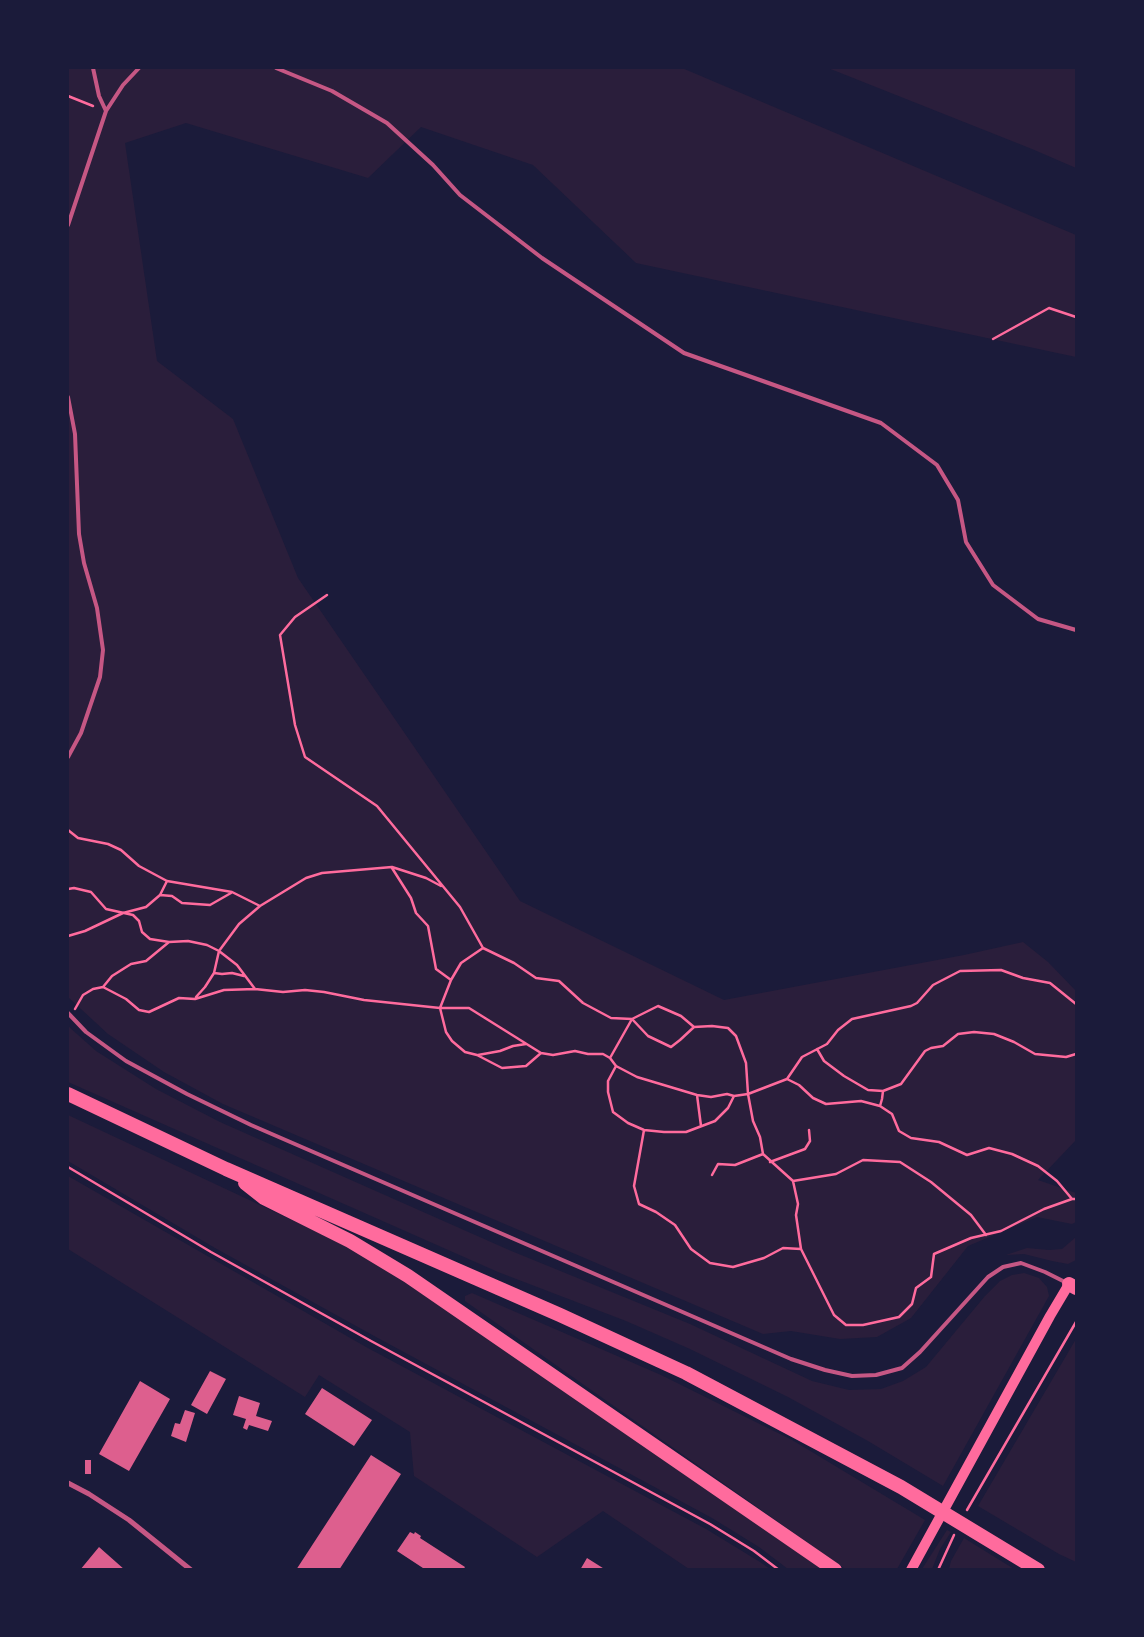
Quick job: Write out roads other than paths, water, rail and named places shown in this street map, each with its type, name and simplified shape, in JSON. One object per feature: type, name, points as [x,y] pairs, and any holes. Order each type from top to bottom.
[{"type":"highway","points":[[68,1094],[226,1169],[686,1373],[901,1487],[1039,1569]]},
{"type":"highway","points":[[226,1169],[264,1198],[350,1241],[408,1276],[835,1570]]},
{"type":"main road","points":[[911,1570],[1050,1316],[1073,1286]]},
{"type":"street","points":[[68,1483],[90,1494],[129,1520],[191,1570]]},
{"type":"lane","points":[[93,68],[99,96],[106,111]]},
{"type":"lane","points":[[68,225],[106,111],[123,86],[139,68]]},
{"type":"lane","points":[[276,68],[332,91],[387,124],[433,165],[460,195],[542,258],[684,353],[881,423],[936,466],[958,500],[966,542],[993,585],[1038,619],[1076,630]]},
{"type":"lane","points":[[68,397],[75,434],[79,534],[84,563],[96,608],[103,650],[100,677],[81,733],[68,757]]},
{"type":"lane","points":[[68,1013],[86,1032],[126,1061],[187,1094],[251,1125],[791,1359],[825,1370],[852,1376],[876,1375],[902,1368],[920,1352],[988,1277],[1003,1267],[1021,1263],[1073,1286]]}]
